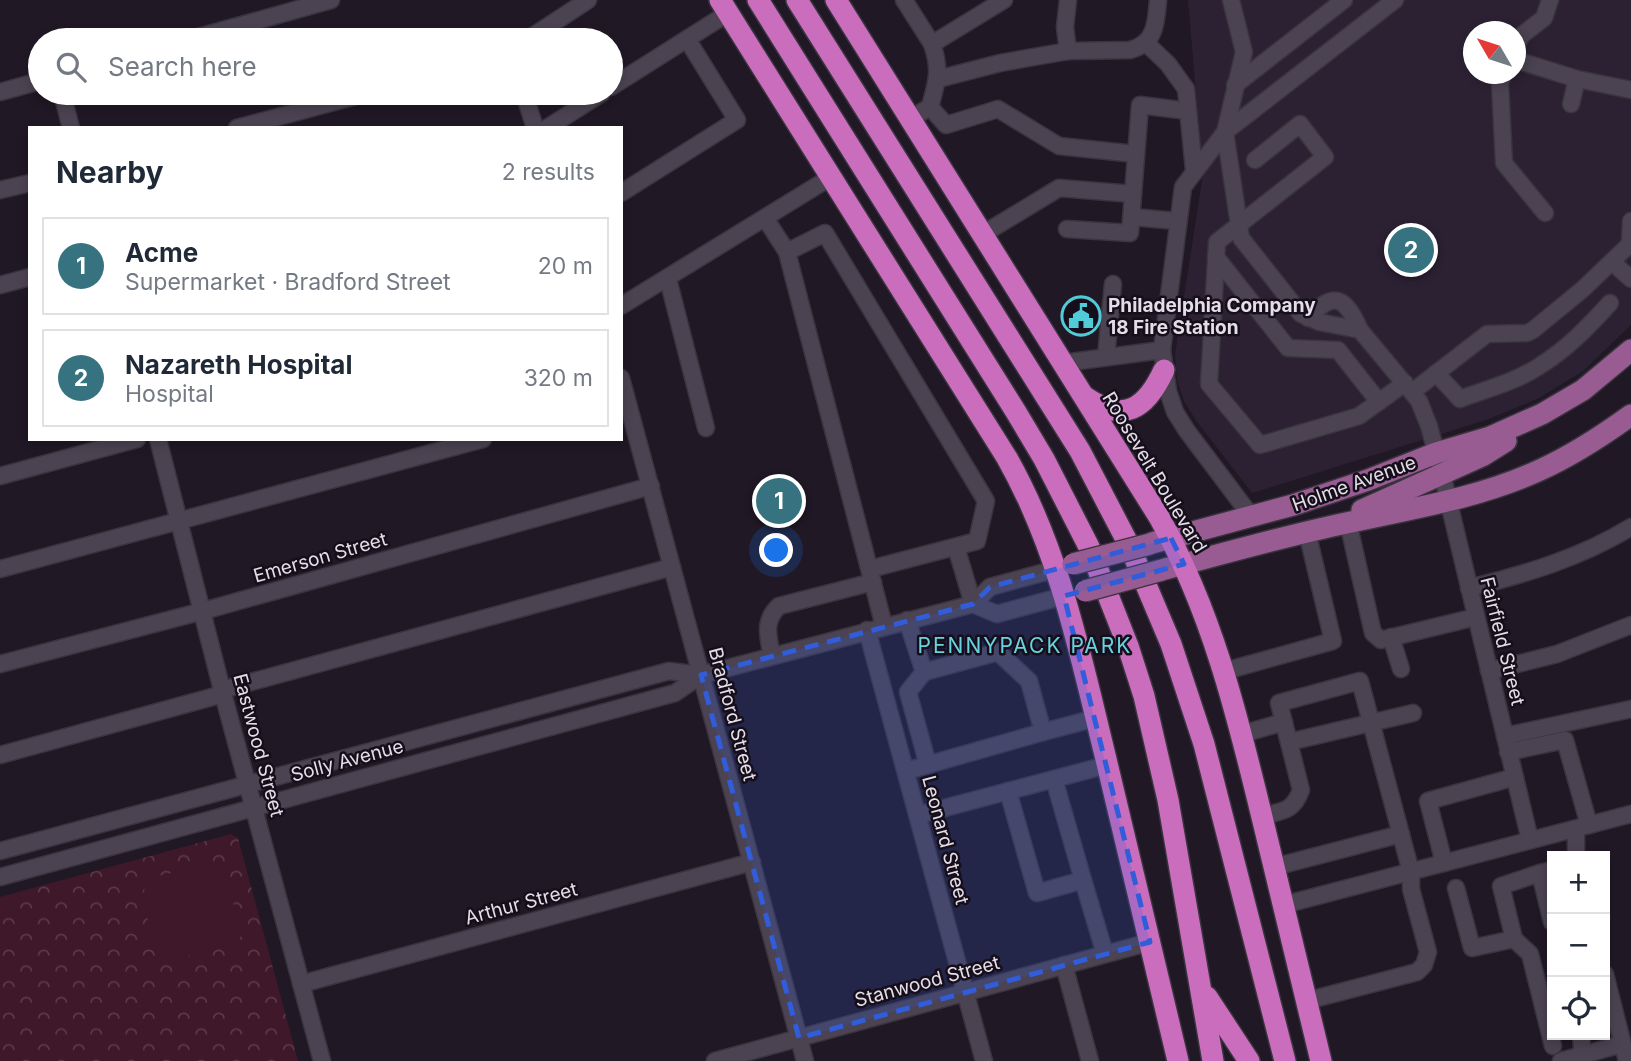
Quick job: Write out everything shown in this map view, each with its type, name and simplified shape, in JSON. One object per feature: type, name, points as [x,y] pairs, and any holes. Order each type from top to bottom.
[{"type":"highway","points":[[758,0],[1044,458],[1089,547],[1128,646],[1147,709],[1168,800],[1213,1061]]},
{"type":"highway","points":[[797,0],[1080,452],[1130,547],[1171,644],[1204,744],[1285,1061]]},
{"type":"highway","name":"Roosevelt Boulevard","points":[[836,0],[1085,397],[1184,564],[1201,602],[1225,671],[1321,1061]]},
{"type":"highway","points":[[724,6],[1017,475],[1065,567],[1064,596],[1178,1061]]},
{"type":"highway","points":[[1085,397],[1114,411],[1132,409],[1154,391],[1163,360]]},
{"type":"highway","points":[[1198,972],[1211,1005],[1249,1061]]},
{"type":"main road","name":"Holme Avenue","points":[[1065,567],[1344,488],[1436,453],[1490,437],[1542,414],[1583,390],[1631,350]]},
{"type":"main road","points":[[1314,530],[1482,456],[1542,414]]},
{"type":"main road","name":"Holme Avenue","points":[[1064,596],[1314,530],[1448,500],[1512,482],[1592,443],[1631,415]]},
{"type":"street","points":[[231,28],[331,0]]},
{"type":"street","points":[[545,28],[588,0]]},
{"type":"street","points":[[904,0],[932,44],[938,61],[939,79],[930,107],[910,119]]},
{"type":"street","points":[[932,44],[1004,0]]},
{"type":"street","points":[[1068,0],[1065,27],[1068,51]]},
{"type":"street","points":[[939,79],[1068,51],[1130,50],[1146,43],[1155,27],[1158,0]]},
{"type":"street","points":[[1231,0],[1244,52],[1225,132],[1241,238],[1301,314],[1360,330]]},
{"type":"street","points":[[1236,85],[1344,0]]},
{"type":"street","points":[[1251,516],[1187,431],[1175,412],[1168,391],[1163,360],[1183,187],[1225,132],[1395,0]]},
{"type":"street","points":[[1526,32],[1544,18],[1549,0]]},
{"type":"street","points":[[623,79],[687,39],[724,6]]},
{"type":"street","points":[[623,192],[737,120],[687,39]]},
{"type":"street","points":[[1146,43],[1168,64],[1186,89],[1194,170]]},
{"type":"street","points":[[1526,63],[1577,79],[1631,90]]},
{"type":"street","points":[[1571,104],[1577,79]]},
{"type":"street","points":[[0,92],[28,84]]},
{"type":"street","points":[[1500,84],[1504,163],[1545,213]]},
{"type":"street","points":[[65,105],[71,126]]},
{"type":"street","points":[[244,126],[322,105]]},
{"type":"street","points":[[528,105],[534,126]]},
{"type":"street","points":[[550,126],[583,105]]},
{"type":"street","points":[[1067,229],[1130,233],[1140,106],[1188,111]]},
{"type":"street","points":[[930,107],[946,125],[998,109],[1059,146],[1136,154]]},
{"type":"street","points":[[1255,160],[1300,124],[1325,157],[1217,242],[1209,384],[1260,445],[1359,416],[1378,402],[1436,373],[1487,334],[1527,333],[1567,302],[1631,243],[1631,221]]},
{"type":"street","points":[[623,305],[831,177]]},
{"type":"street","points":[[0,190],[28,183]]},
{"type":"street","points":[[983,234],[1059,188],[1133,194]]},
{"type":"street","points":[[1132,217],[1177,221]]},
{"type":"street","points":[[765,218],[787,252],[884,626]]},
{"type":"street","points":[[772,656],[766,629],[773,612],[779,606],[977,541],[986,501],[824,233],[787,252]]},
{"type":"street","points":[[1216,257],[1288,348],[1338,350],[1378,402]]},
{"type":"street","points":[[1612,262],[1631,279]]},
{"type":"street","points":[[0,285],[28,278]]},
{"type":"street","points":[[668,279],[706,428]]},
{"type":"street","points":[[1106,357],[1113,285]]},
{"type":"street","name":"Fairfield Street","points":[[1308,318],[1326,302],[1338,300],[1349,306],[1360,330],[1419,401],[1442,474],[1530,840]]},
{"type":"street","points":[[1567,302],[1588,327]]},
{"type":"street","points":[[1436,373],[1460,399],[1539,367],[1577,338],[1611,303]]},
{"type":"street","points":[[1063,363],[1106,357],[1163,360]]},
{"type":"street","name":"Bradford Street","points":[[624,401],[650,486],[805,1061]]},
{"type":"street","points":[[0,476],[130,441]]},
{"type":"street","name":"Eastwood Street","points":[[159,441],[222,692],[322,1061]]},
{"type":"street","points":[[0,569],[476,441]]},
{"type":"street","name":"Emerson Street","points":[[0,664],[203,611],[650,486]]},
{"type":"street","points":[[1348,522],[1373,633],[1381,639],[1476,617]]},
{"type":"street","points":[[1469,588],[1529,573],[1570,558],[1631,527]]},
{"type":"street","points":[[1225,671],[1334,641],[1314,530]]},
{"type":"street","points":[[956,547],[972,604]]},
{"type":"street","points":[[0,755],[672,567]]},
{"type":"street","name":"Solly Avenue","points":[[0,877],[675,693],[701,675],[972,604],[990,587],[1065,567]]},
{"type":"street","name":"Solly Avenue","points":[[972,604],[997,614],[1064,596]]},
{"type":"street","points":[[907,620],[924,672]]},
{"type":"street","points":[[1489,671],[1556,654],[1631,625]]},
{"type":"street","name":"Leonard Street","points":[[867,630],[984,1061]]},
{"type":"street","points":[[1391,637],[1401,669]]},
{"type":"street","points":[[928,765],[908,692],[924,672],[998,652],[1029,681],[1043,733]]},
{"type":"street","name":"Solly Avenue","points":[[0,851],[669,671],[701,675]]},
{"type":"street","points":[[1262,816],[1290,808],[1297,801],[1301,790],[1279,703],[1360,681],[1411,872],[1411,890],[1428,952],[1417,972],[1306,1001]]},
{"type":"street","points":[[1507,744],[1631,709]]},
{"type":"street","points":[[1289,742],[1413,713]]},
{"type":"street","points":[[906,771],[1096,718]]},
{"type":"street","points":[[1241,734],[1284,722]]},
{"type":"street","points":[[1507,744],[1565,740],[1582,827],[1578,851]]},
{"type":"street","points":[[918,815],[1107,765]]},
{"type":"street","points":[[1444,863],[1428,801],[1514,777]]},
{"type":"street","points":[[1054,779],[1105,954]]},
{"type":"street","points":[[1008,791],[1037,893],[1083,880]]},
{"type":"street","points":[[1283,905],[1631,814]]},
{"type":"street","points":[[1274,867],[1401,834]]},
{"type":"street","name":"Arthur Street","points":[[301,984],[752,862]]},
{"type":"street","points":[[1551,914],[1546,872],[1501,886],[1514,939],[1530,954],[1557,1054],[1583,1058],[1622,1044]]},
{"type":"street","points":[[1456,888],[1472,948],[1514,939]]},
{"type":"street","name":"Stanwood Street","points":[[715,1061],[1150,942]]},
{"type":"street","points":[[1064,965],[1090,1061]]},
{"type":"street","points":[[1606,977],[1627,1061]]},
{"type":"street","points":[[1581,1040],[1583,1058]]},
{"type":"highlighted area","points":[[1171,538],[1184,564],[1064,596],[1150,942],[799,1038],[701,675],[973,604],[990,587]]},
{"type":"shaded area","points":[[1188,0],[1631,0],[1631,325],[1583,371],[1539,398],[1486,420],[1252,493],[1184,401],[1177,380],[1175,355],[1203,174]]},
{"type":"green space","points":[[231,834],[238,838],[298,1061],[0,1061],[0,897]]},
{"type":"green space","points":[[222,861],[242,936],[211,951],[177,956],[158,940],[148,921],[144,887],[150,878]]},
{"type":"place","name":"Nazareth Hospital","points":[[1411,250]]},
{"type":"place","name":"Philadelphia Company 18 Fire Station","points":[[1081,316]]},
{"type":"place","name":"Acme","points":[[779,501]]},
{"type":"district","name":"PENNYPACK PARK","points":[[1025,646]]}]
